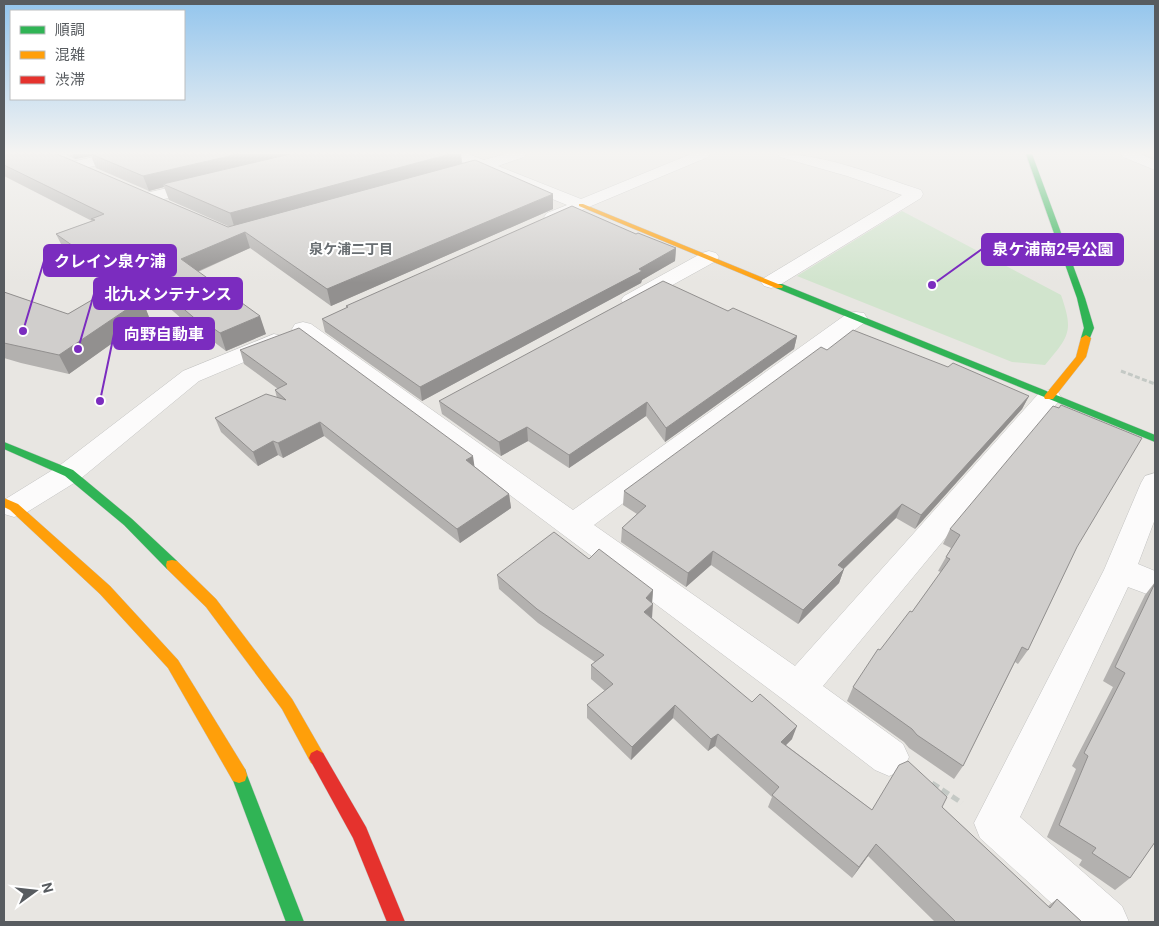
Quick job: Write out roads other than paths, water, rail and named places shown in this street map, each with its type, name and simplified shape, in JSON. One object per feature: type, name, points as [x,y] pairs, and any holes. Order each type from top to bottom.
[{"type":"street","points":[[562,197],[1049,398],[1155,439]]},
{"type":"street","points":[[533,226],[600,197]]},
{"type":"street","points":[[771,282],[910,197]]},
{"type":"street","points":[[798,689],[1049,398],[1081,356],[1089,328],[1081,298],[1045,197]]},
{"type":"street","points":[[148,198],[174,210]]},
{"type":"street","points":[[610,311],[709,257]]},
{"type":"street","points":[[572,525],[856,318]]},
{"type":"street","points":[[295,922],[239,774],[173,664],[105,590],[9,504],[69,474],[191,376],[312,325],[429,410],[572,525],[889,756]]},
{"type":"street","points":[[4,445],[69,474],[128,522],[211,603],[287,704],[360,833],[396,922]]},
{"type":"street","points":[[1106,922],[995,823],[1120,570],[1155,483]]},
{"type":"street","points":[[1120,570],[1155,584]]},
{"type":"place","name":"泉ケ浦南2号公園","points":[[932,285]]},
{"type":"place","name":"クレイン泉ケ浦","points":[[23,331]]},
{"type":"place","name":"北九メンテナンス","points":[[78,349]]},
{"type":"place","name":"向野自動車","points":[[100,401]]},
{"type":"district","name":"泉ケ浦二丁目","points":[[351,249]]}]
